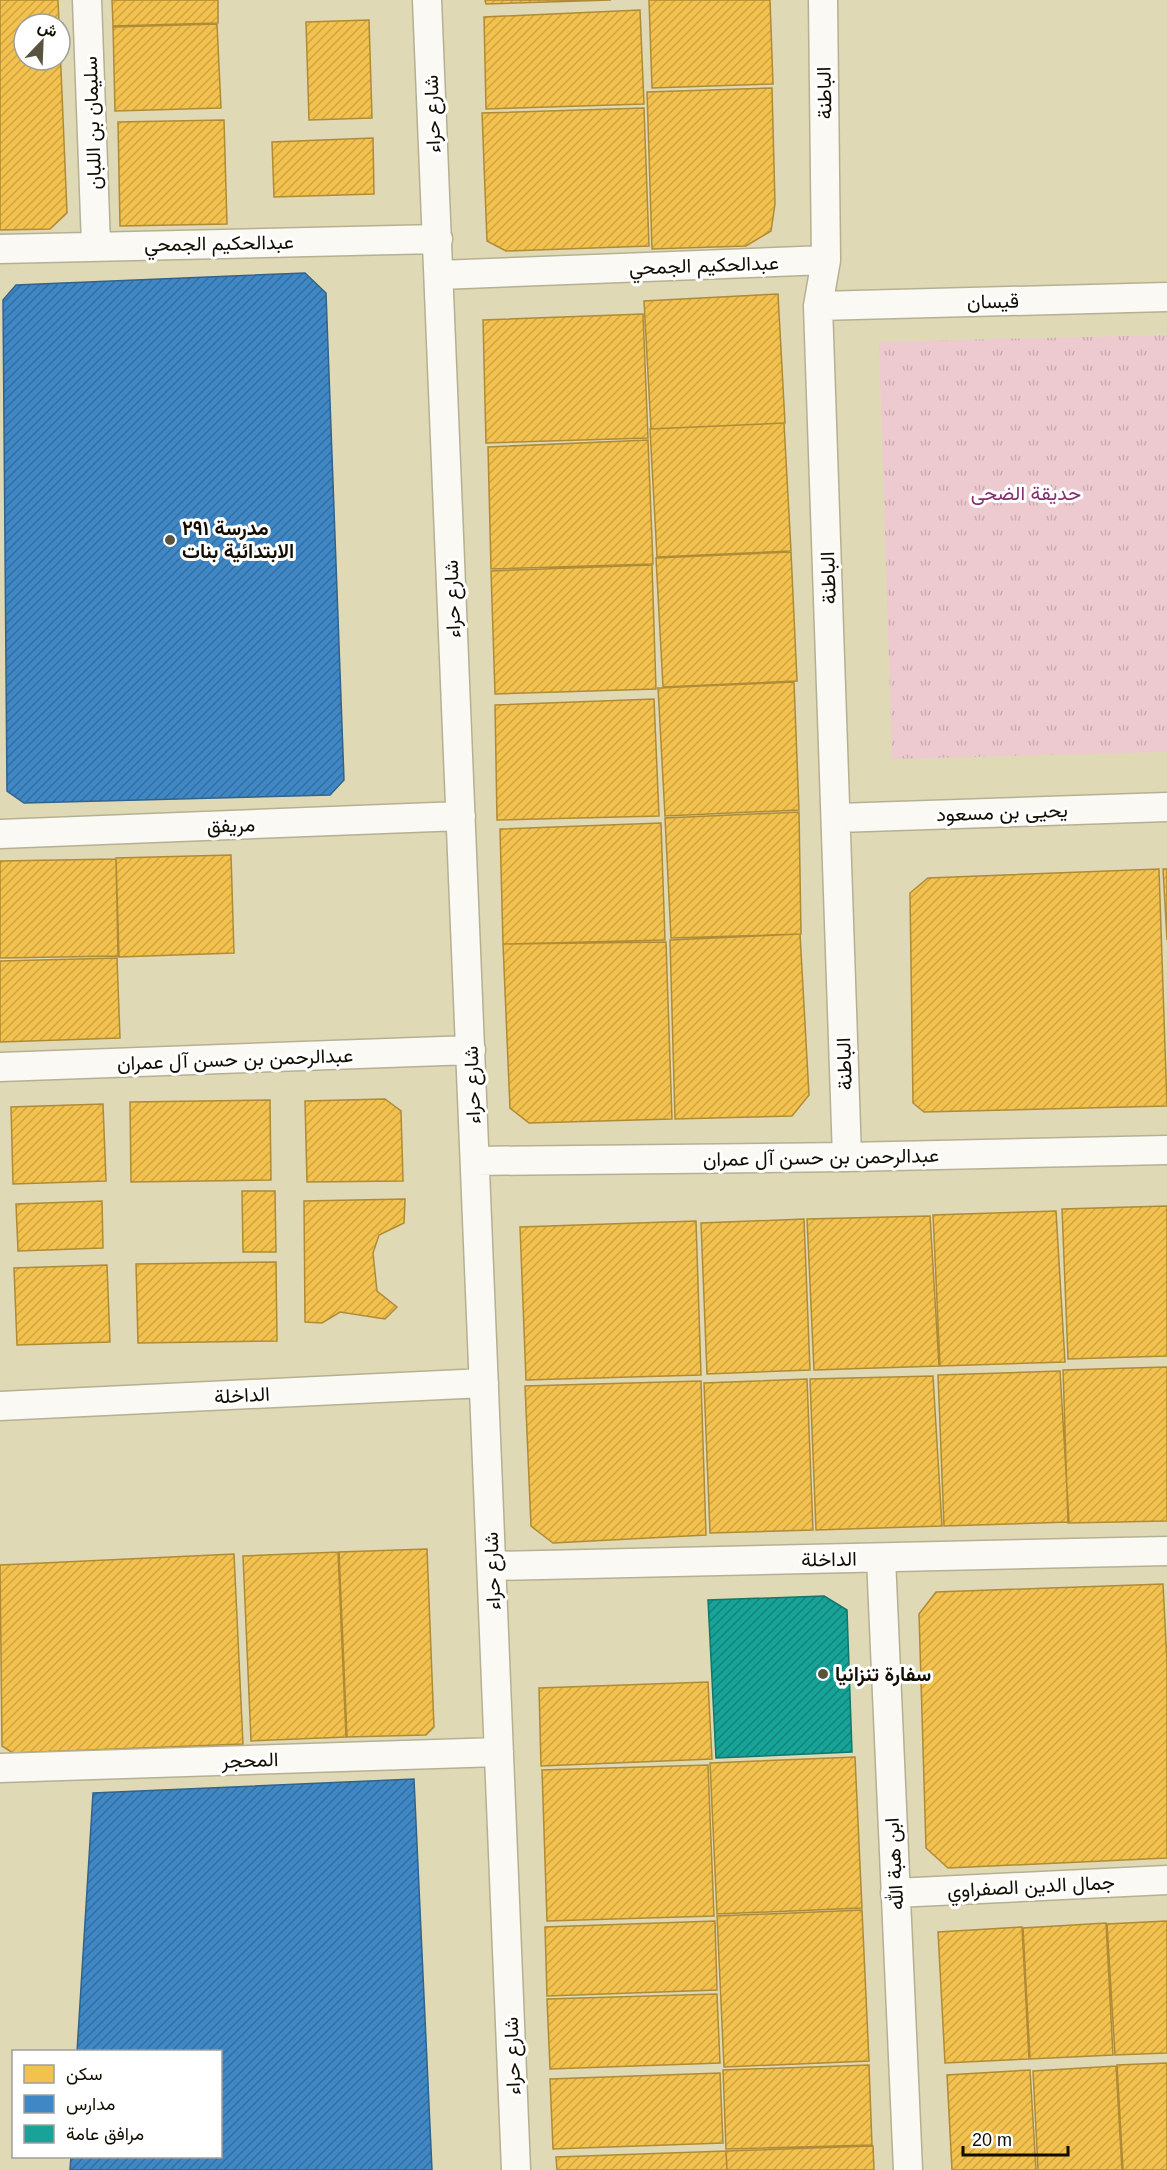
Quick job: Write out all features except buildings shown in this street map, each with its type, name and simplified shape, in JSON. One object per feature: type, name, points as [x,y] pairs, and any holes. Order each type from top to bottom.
[{"type":"street","name":"سليمان بن اللبان","points":[[87,0],[96,245]]},
{"type":"street","name":"شارع حراء","points":[[428,0],[516,2170]]},
{"type":"street","name":"الباطنة","points":[[823,0],[826,260],[818,306],[847,1157]]},
{"type":"street","name":"عبدالحكيم الجمحي","points":[[0,249],[96,245],[438,239]]},
{"type":"street","name":"عبدالحكيم الجمحي","points":[[439,275],[826,260]]},
{"type":"street","name":"قيسان","points":[[818,306],[1167,297]]},
{"type":"street","name":"يحيى بن مسعود","points":[[837,818],[1167,807]]},
{"type":"street","name":"مريفق","points":[[0,834],[461,816]]},
{"type":"street","name":"عبدالرحمن بن حسن آل عمران","points":[[0,1067],[471,1050]]},
{"type":"street","name":"عبدالرحمن بن حسن آل عمران","points":[[475,1161],[847,1157],[1167,1150]]},
{"type":"street","name":"الداخلة","points":[[0,1406],[484,1383]]},
{"type":"street","name":"الداخلة","points":[[492,1566],[1167,1551]]},
{"type":"street","name":"ابن هبة الله","points":[[881,1558],[908,2170]]},
{"type":"street","name":"المحجر","points":[[0,1768],[499,1752]]},
{"type":"street","name":"جمال الدين الصفراوي","points":[[895,1893],[1167,1880]]},
{"type":"green space","name":"حديقة الضحى","points":[[1167,335],[1167,752],[892,759],[879,342]]},
{"type":"place","name":"مدرسة ٢٩١ الابتدائية بنات","points":[[170,540]]},
{"type":"place","name":"سفارة تنزانيا","points":[[823,1674]]}]
